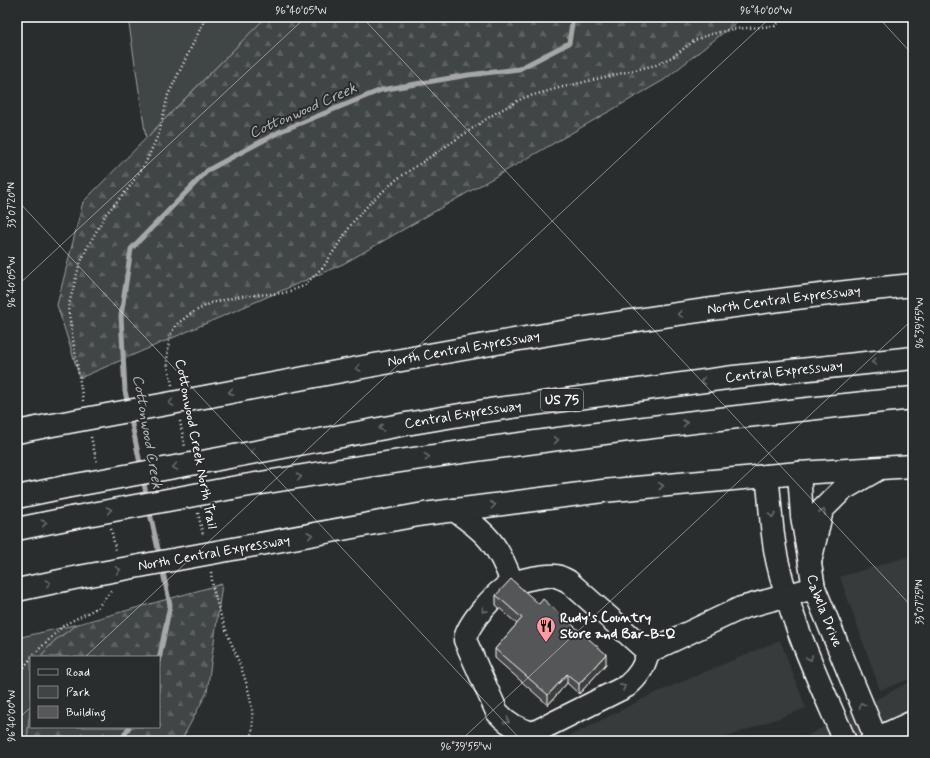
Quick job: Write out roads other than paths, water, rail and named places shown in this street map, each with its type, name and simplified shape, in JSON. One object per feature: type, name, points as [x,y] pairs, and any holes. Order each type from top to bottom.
[{"type":"main road","name":"North Central Expressway","points":[[17,432],[402,359],[537,336],[802,296],[913,285]]},
{"type":"main road","name":"Central Expressway","points":[[17,497],[406,424],[505,408],[734,377],[913,358]]},
{"type":"main road","points":[[17,529],[232,488],[386,463],[741,416],[913,398]]},
{"type":"main road","name":"North Central Expressway","points":[[17,590],[79,577],[454,510],[604,491],[767,476],[913,466]]},
{"type":"main road","points":[[810,562],[822,510],[842,490],[880,468]]},
{"type":"main road","name":"Cabela Drive","points":[[799,474],[802,516],[814,588],[875,740]]},
{"type":"main road","name":"Cabela Drive","points":[[767,476],[778,562],[786,595],[796,626],[845,741]]},
{"type":"main road","points":[[454,510],[476,525],[493,542],[505,561],[512,583]]},
{"type":"main road","points":[[648,652],[568,581],[556,576],[512,583],[497,596],[471,624],[465,633],[465,640],[497,712],[505,722],[522,731],[533,733],[627,686],[636,678],[644,666],[648,652],[741,608],[814,588]]},
{"type":"main road","points":[[875,740],[913,722]]},
{"type":"waterway","name":"Cottonwood Creek","points":[[128,405],[125,391],[121,316],[131,249],[208,170],[281,131],[381,90],[468,75],[519,69],[569,43],[573,17]]},
{"type":"waterway","name":"Cottonwood Creek","points":[[130,415],[141,468]]},
{"type":"waterway","name":"Cottonwood Creek","points":[[143,478],[147,499]]},
{"type":"waterway","name":"Cottonwood Creek","points":[[149,509],[160,558]]},
{"type":"waterway","name":"Cottonwood Creek","points":[[160,656],[170,605],[162,568]]},
{"type":"waterway","name":"Cottonwood Creek","points":[[121,741],[128,728]]},
{"type":"place","name":"Rudy's Country Store and Bar-B-Q","points":[[546,643]]}]
